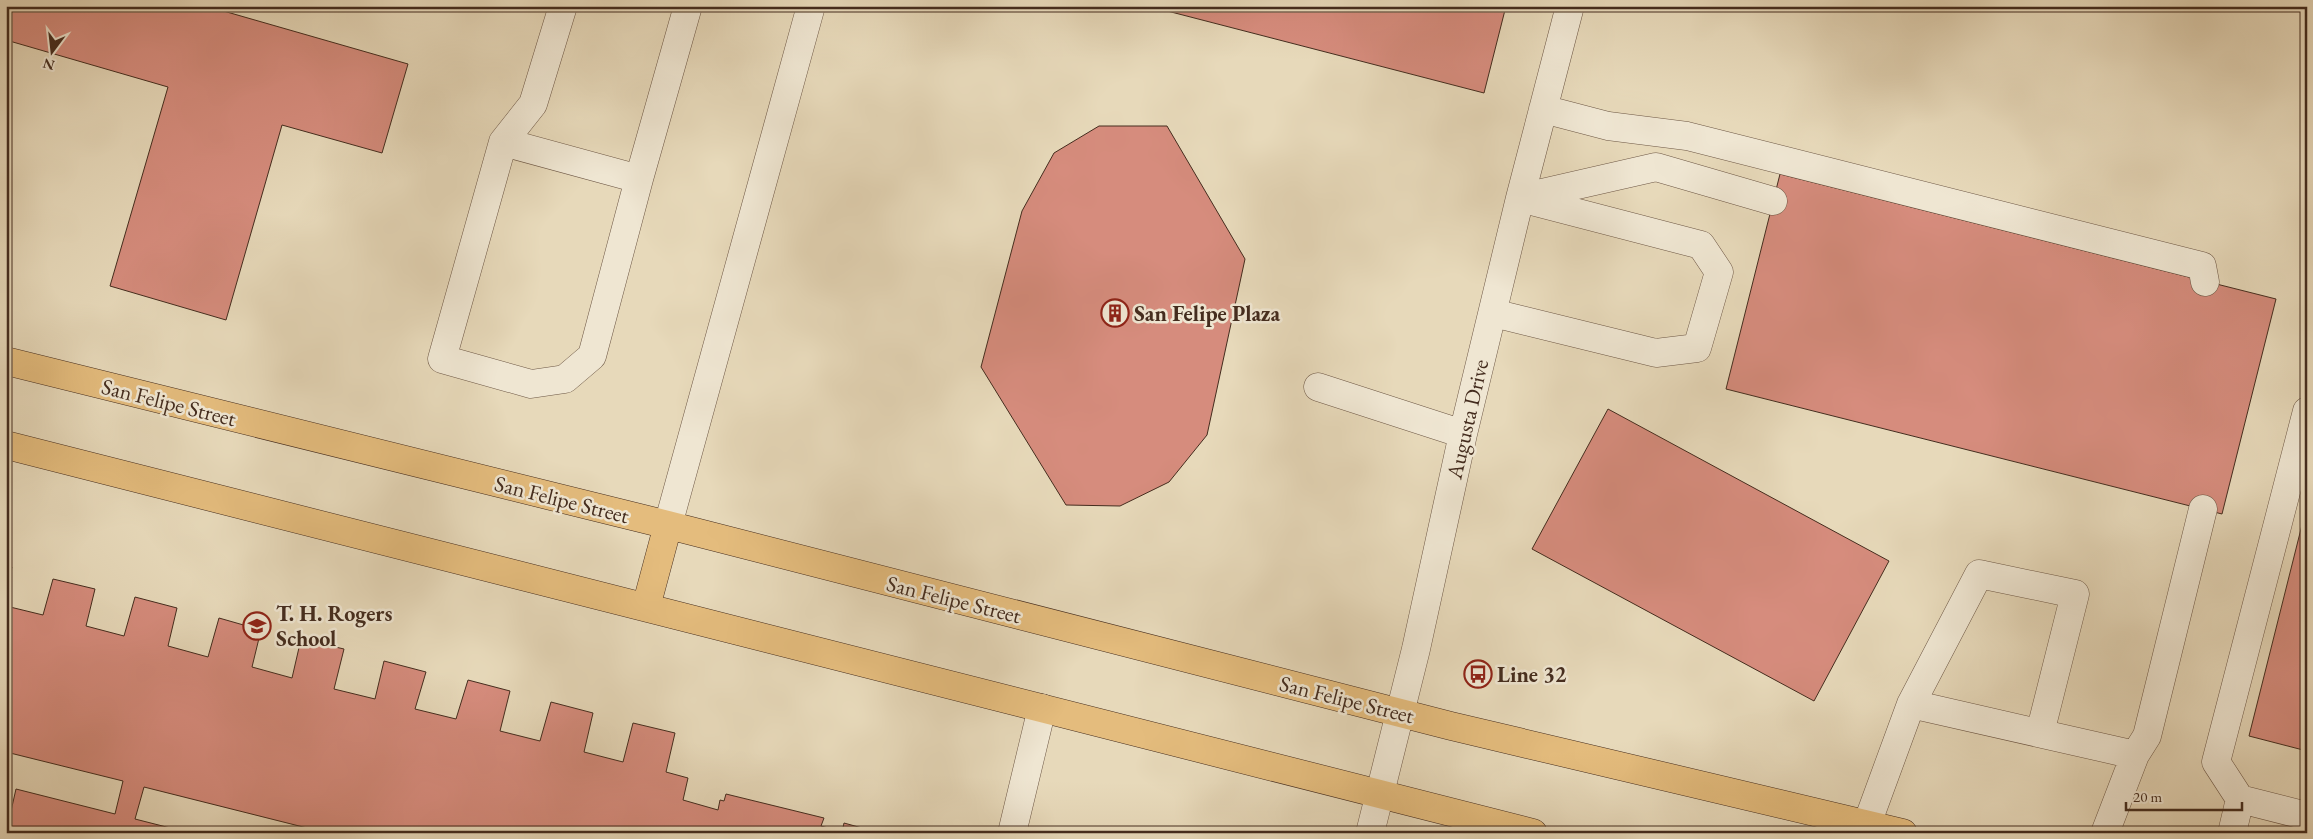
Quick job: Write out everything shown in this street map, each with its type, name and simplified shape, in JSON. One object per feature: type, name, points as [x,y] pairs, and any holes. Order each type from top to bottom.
[{"type":"main road","name":"San Felipe Street","points":[[6,361],[668,526],[1400,712],[1903,833]]},
{"type":"main road","points":[[6,445],[1533,833]]},
{"type":"main road","points":[[646,607],[668,526]]},
{"type":"street","points":[[563,6],[533,104],[504,142],[442,359],[531,384],[565,379],[592,356],[688,6]]},
{"type":"street","points":[[668,526],[811,6]]},
{"type":"street","name":"Augusta Drive","points":[[1370,833],[1416,649],[1463,434],[1520,198],[1570,6]]},
{"type":"street","points":[[1543,108],[1608,126],[1687,136],[2202,266],[2205,282]]},
{"type":"street","points":[[504,142],[639,179]]},
{"type":"street","points":[[1520,198],[1656,167],[1774,201]]},
{"type":"street","points":[[1493,313],[1656,353],[1697,348],[1719,272],[1701,245],[1520,198]]},
{"type":"street","points":[[1318,387],[1463,434]]},
{"type":"street","points":[[2307,411],[2216,762],[2240,799],[2307,816]]},
{"type":"street","points":[[2106,833],[2135,754],[2147,736],[2203,509]]},
{"type":"street","points":[[1867,824],[1911,704],[1980,574],[2075,594],[2040,733]]},
{"type":"street","points":[[1911,704],[2135,754]]},
{"type":"street","points":[[1012,833],[1042,708]]},
{"type":"street","points":[[2232,833],[2240,799]]},
{"type":"building","points":[[6,6],[206,6],[408,64],[382,153],[282,125],[226,320],[110,286],[168,87],[6,40]]},
{"type":"building","points":[[1148,6],[1506,6],[1484,93]]},
{"type":"building","name":"San Felipe Plaza","points":[[1099,126],[1167,126],[1245,259],[1207,435],[1169,482],[1120,506],[1066,505],[981,367],[1022,211],[1054,153]]},
{"type":"building","points":[[1780,174],[2276,299],[2222,514],[1726,389]]},
{"type":"building","points":[[1608,409],[1889,561],[1814,701],[1532,549]]},
{"type":"building","points":[[2307,505],[2307,751],[2249,736]]},
{"type":"building","points":[[6,566],[12,567],[6,590]]},
{"type":"building","points":[[53,579],[95,589],[86,626],[124,636],[135,597],[177,608],[168,646],[208,657],[219,618],[261,630],[252,667],[292,678],[301,639],[344,649],[334,689],[375,699],[384,661],[426,672],[415,709],[456,719],[468,680],[510,691],[500,731],[540,741],[551,702],[593,713],[584,752],[623,762],[633,723],[675,733],[666,772],[688,778],[683,800],[718,810],[720,800],[724,801],[726,794],[824,818],[821,826],[842,832],[844,823],[880,833],[327,833],[144,787],[135,819],[190,833],[6,833],[16,789],[115,814],[123,781],[6,752],[6,606],[43,615]]},
{"type":"place","name":"San Felipe Plaza","points":[[1115,313]]},
{"type":"place","name":"T. H. Rogers School","points":[[257,626]]},
{"type":"place","name":"Line 32","points":[[1478,674]]}]
